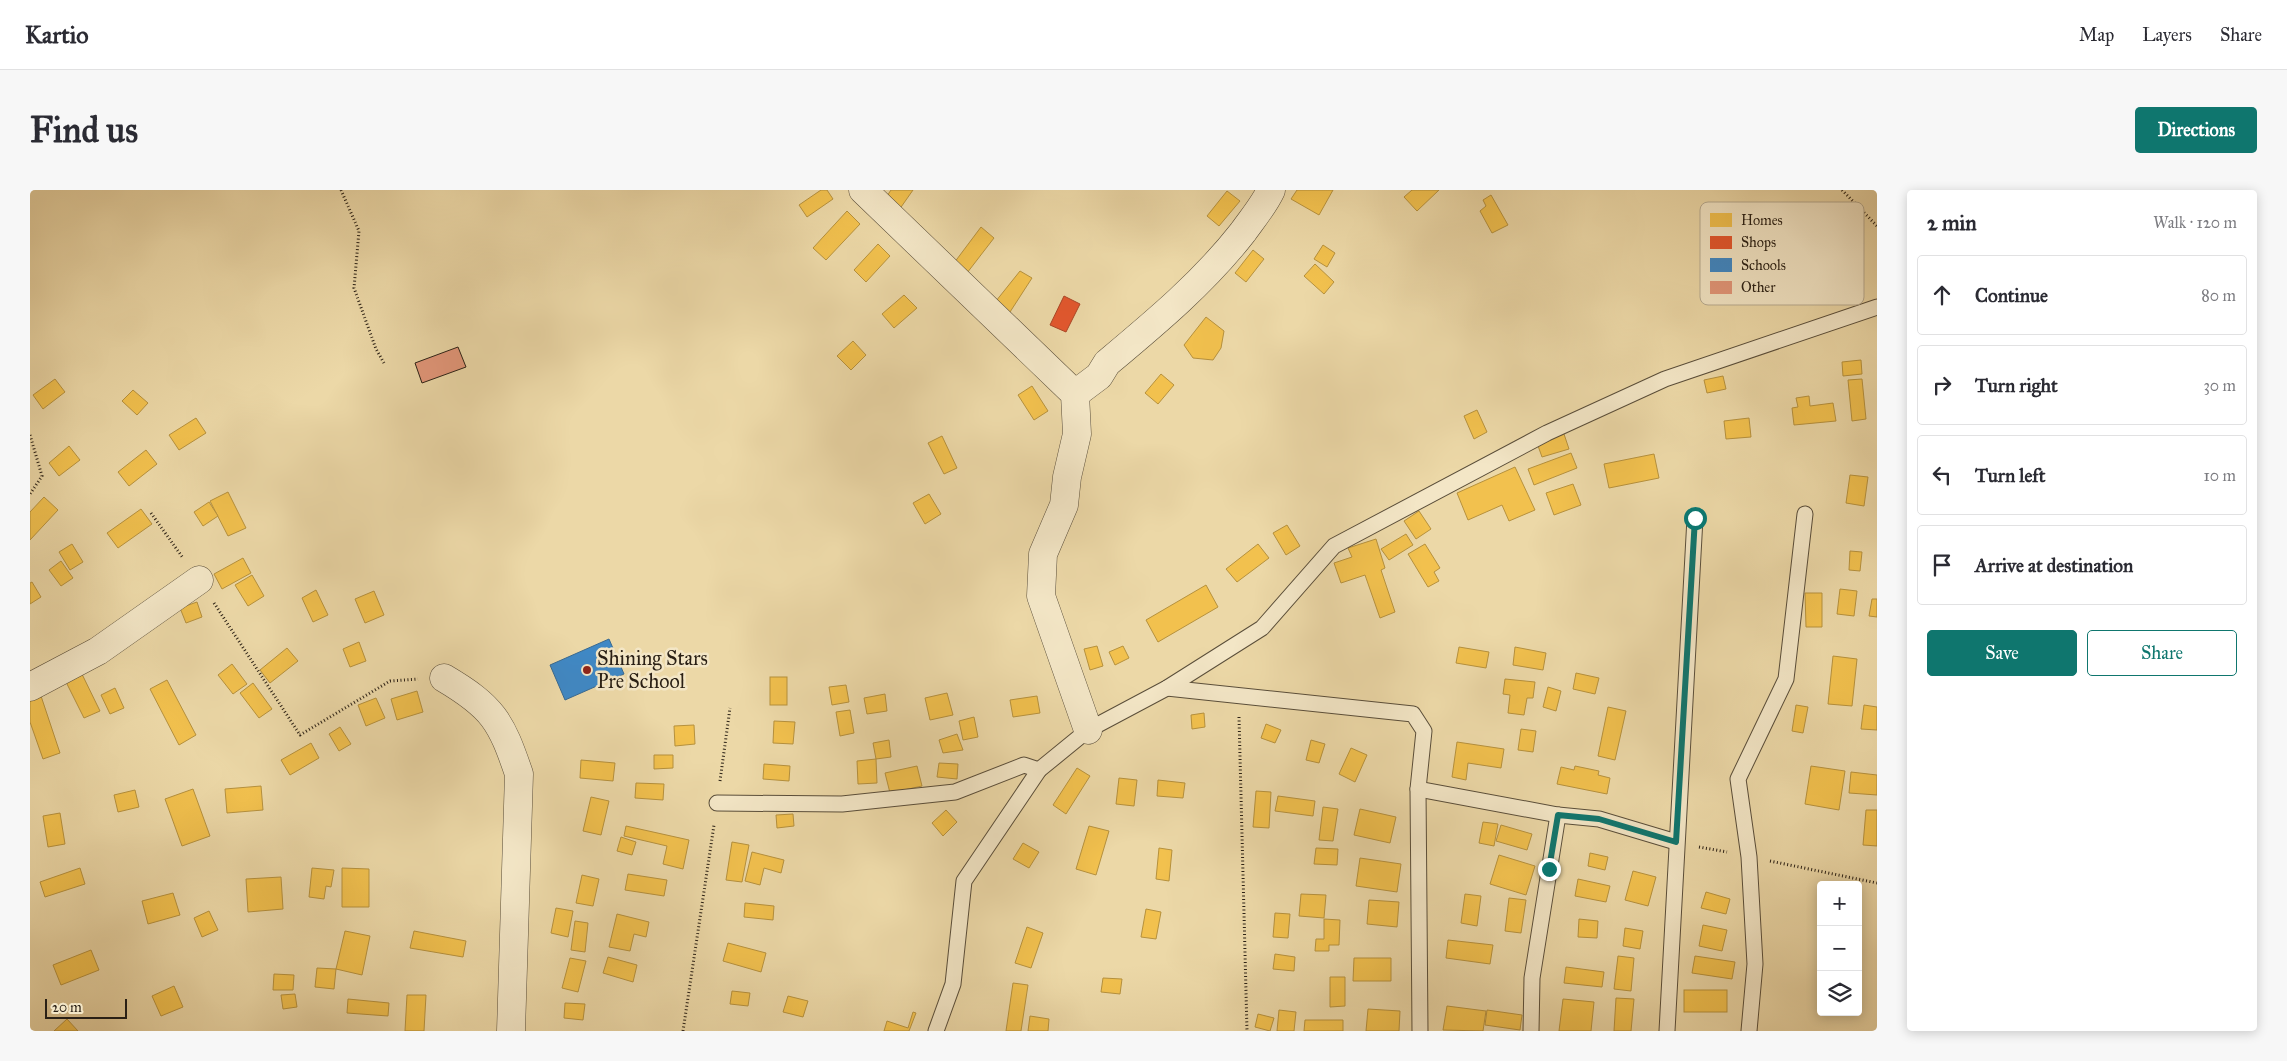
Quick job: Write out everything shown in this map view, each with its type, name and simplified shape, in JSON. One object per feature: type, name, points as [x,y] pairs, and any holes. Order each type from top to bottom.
[{"type":"street","points":[[863,190],[1074,394],[1077,434],[1067,478],[1064,505],[1043,554],[1041,596],[1088,730]]},
{"type":"street","points":[[1074,394],[1099,376],[1108,363],[1195,287],[1228,251],[1257,213],[1271,190]]},
{"type":"street","points":[[30,687],[98,651],[199,580]]},
{"type":"street","points":[[444,678],[472,695],[494,715],[509,745],[519,774],[511,1031]]},
{"type":"lane","points":[[936,1031],[952,984],[964,881],[1039,770],[1088,730],[1167,688],[1262,628],[1334,546],[1547,432],[1665,380],[1877,307]]},
{"type":"lane","points":[[1749,1031],[1755,964],[1749,857],[1738,780],[1786,679],[1805,514]]},
{"type":"lane","points":[[1667,1031],[1695,518]]},
{"type":"lane","points":[[1167,688],[1413,714],[1424,731],[1418,789],[1420,1031]]},
{"type":"lane","points":[[717,802],[842,804],[955,792],[1024,765],[1039,770]]},
{"type":"lane","points":[[1418,789],[1558,815],[1599,819],[1676,842]]},
{"type":"lane","points":[[1532,1031],[1532,978],[1558,815]]},
{"type":"path","points":[[341,190],[359,231],[354,288],[376,348],[384,363]]},
{"type":"path","points":[[1842,190],[1854,202]]},
{"type":"path","points":[[1864,213],[1877,226]]},
{"type":"path","points":[[30,435],[42,476],[30,494]]},
{"type":"path","points":[[151,513],[199,580],[300,735],[390,681],[444,678]]},
{"type":"path","points":[[1238,695],[1247,1031]]},
{"type":"path","points":[[683,1031],[730,708]]},
{"type":"path","points":[[1676,842],[1877,883]]},
{"type":"building: Homes","points":[[821,190],[827,190],[833,199],[807,217],[799,205]]},
{"type":"building: Homes","points":[[891,190],[913,190],[899,210],[885,199]]},
{"type":"building: Homes","points":[[1297,190],[1333,190],[1319,215],[1291,199]]},
{"type":"building: Homes","points":[[1412,190],[1439,190],[1417,211],[1404,197]]},
{"type":"building: Homes","points":[[1227,191],[1240,201],[1219,226],[1207,216]]},
{"type":"building: Homes","points":[[1491,195],[1508,225],[1492,233],[1480,211],[1486,206],[1483,200]]},
{"type":"building: Homes","points":[[847,211],[860,224],[826,260],[813,248]]},
{"type":"building: Homes","points":[[981,227],[994,238],[967,273],[954,263]]},
{"type":"building: Homes","points":[[878,244],[890,256],[866,282],[854,270]]},
{"type":"building: Homes","points":[[1323,245],[1335,253],[1327,267],[1314,259]]},
{"type":"building: Homes","points":[[1253,250],[1264,259],[1246,282],[1235,273]]},
{"type":"building: Homes","points":[[1315,264],[1334,282],[1324,294],[1304,276]]},
{"type":"building: Homes","points":[[1020,271],[1032,278],[1010,312],[996,301]]},
{"type":"building: Homes","points":[[904,295],[917,308],[894,328],[882,314]]},
{"type":"building: Homes","points":[[1206,317],[1224,331],[1221,348],[1213,360],[1193,358],[1184,345]]},
{"type":"building: Homes","points":[[853,341],[866,355],[851,370],[837,356]]},
{"type":"building: Homes","points":[[1861,360],[1862,374],[1843,376],[1842,362]]},
{"type":"building: Homes","points":[[1161,374],[1174,385],[1158,404],[1145,393]]},
{"type":"building: Homes","points":[[1723,376],[1726,389],[1707,393],[1704,380]]},
{"type":"building: Homes","points":[[55,379],[65,392],[43,409],[33,395]]},
{"type":"building: Homes","points":[[1862,379],[1866,419],[1852,421],[1848,380]]},
{"type":"building: Homes","points":[[1032,386],[1048,411],[1034,420],[1018,395]]},
{"type":"building: Homes","points":[[133,390],[148,403],[137,415],[122,401]]},
{"type":"building: Homes","points":[[1809,396],[1810,406],[1833,403],[1836,421],[1794,425],[1792,408],[1798,407],[1796,398]]},
{"type":"building: Homes","points":[[1477,410],[1487,432],[1474,439],[1464,416]]},
{"type":"building: Homes","points":[[196,418],[206,433],[179,450],[169,435]]},
{"type":"building: Homes","points":[[1749,418],[1751,437],[1726,439],[1724,421]]},
{"type":"building: Homes","points":[[1564,434],[1569,449],[1542,457],[1537,443]]},
{"type":"building: Homes","points":[[942,436],[957,468],[944,474],[928,443]]},
{"type":"building: Homes","points":[[69,446],[80,460],[59,476],[49,463]]},
{"type":"building: Homes","points":[[146,450],[157,464],[129,486],[118,472]]},
{"type":"building: Homes","points":[[1571,453],[1577,468],[1534,485],[1528,469]]},
{"type":"building: Homes","points":[[1654,454],[1659,478],[1609,488],[1604,464]]},
{"type":"building: Homes","points":[[1515,467],[1535,510],[1509,521],[1502,505],[1468,520],[1457,493]]},
{"type":"building: Homes","points":[[1850,475],[1868,477],[1864,506],[1846,503]]},
{"type":"building: Homes","points":[[1573,484],[1581,505],[1554,515],[1546,493]]},
{"type":"building: Homes","points":[[228,492],[246,528],[228,536],[210,501]]},
{"type":"building: Homes","points":[[929,494],[941,514],[925,524],[913,503]]},
{"type":"building: Homes","points":[[44,497],[58,510],[30,540],[30,512]]},
{"type":"building: Homes","points":[[209,502],[218,516],[203,526],[194,512]]},
{"type":"building: Homes","points":[[141,509],[152,524],[118,548],[107,533]]},
{"type":"building: Homes","points":[[1419,511],[1431,529],[1416,539],[1404,521]]},
{"type":"building: Homes","points":[[1287,525],[1300,546],[1286,555],[1273,533]]},
{"type":"building: Homes","points":[[1406,534],[1413,545],[1389,560],[1381,549]]},
{"type":"building: Homes","points":[[1376,539],[1385,568],[1381,570],[1395,612],[1380,618],[1365,575],[1341,583],[1334,563],[1352,557],[1348,548]]},
{"type":"building: Homes","points":[[72,544],[83,562],[70,570],[59,552]]},
{"type":"building: Homes","points":[[1258,544],[1269,558],[1237,582],[1226,569]]},
{"type":"building: Homes","points":[[1425,544],[1440,568],[1434,572],[1439,581],[1428,587],[1408,554]]},
{"type":"building: Homes","points":[[1850,551],[1862,552],[1860,571],[1849,570]]},
{"type":"building: Homes","points":[[243,558],[251,573],[222,589],[214,574]]},
{"type":"building: Homes","points":[[61,561],[73,578],[61,586],[49,570]]},
{"type":"building: Homes","points":[[252,575],[264,596],[248,606],[235,585]]},
{"type":"building: Homes","points":[[32,582],[41,597],[30,604],[30,583]]},
{"type":"building: Homes","points":[[1206,585],[1218,607],[1158,642],[1146,620]]},
{"type":"building: Homes","points":[[1840,589],[1857,591],[1854,616],[1837,614]]},
{"type":"building: Homes","points":[[316,590],[328,615],[313,622],[302,598]]},
{"type":"building: Homes","points":[[374,591],[384,615],[365,623],[355,599]]},
{"type":"building: Homes","points":[[1805,593],[1822,593],[1822,627],[1806,627]]},
{"type":"building: Homes","points":[[1872,599],[1877,599],[1877,617],[1869,616]]},
{"type":"building: Homes","points":[[197,602],[202,617],[186,623],[180,608]]},
{"type":"building: Homes","points":[[359,642],[366,661],[350,667],[343,649]]},
{"type":"building: Homes","points":[[1097,646],[1103,666],[1090,670],[1084,649]]},
{"type":"building: Homes","points":[[1123,646],[1129,658],[1115,665],[1109,652]]},
{"type":"building: Homes","points":[[1459,647],[1489,652],[1486,668],[1456,663]]},
{"type":"building: Homes","points":[[1515,647],[1546,653],[1543,670],[1513,665]]},
{"type":"building: Homes","points":[[287,648],[298,661],[270,683],[260,670]]},
{"type":"building: Homes","points":[[1833,656],[1857,659],[1852,706],[1828,704]]},
{"type":"building: Homes","points":[[232,664],[247,684],[233,694],[218,675]]},
{"type":"building: Homes","points":[[79,668],[100,711],[84,718],[63,676]]},
{"type":"building: Homes","points":[[1576,673],[1599,678],[1595,694],[1573,689]]},
{"type":"building: Homes","points":[[770,677],[787,677],[787,705],[770,705]]},
{"type":"building: Homes","points":[[1505,679],[1535,682],[1533,698],[1527,698],[1524,715],[1508,713],[1510,695],[1503,694]]},
{"type":"building: Homes","points":[[167,680],[196,735],[179,745],[150,689]]},
{"type":"building: Homes","points":[[253,683],[272,709],[259,718],[240,693]]},
{"type":"building: Homes","points":[[846,685],[849,702],[832,705],[829,687]]},
{"type":"building: Homes","points":[[1548,687],[1561,691],[1556,711],[1543,707]]},
{"type":"building: Homes","points":[[115,688],[124,708],[110,714],[101,695]]},
{"type":"building: Homes","points":[[417,691],[423,712],[397,720],[391,699]]},
{"type":"building: Homes","points":[[947,693],[953,715],[930,720],[925,698]]},
{"type":"building: Homes","points":[[885,694],[887,711],[867,714],[864,698]]},
{"type":"building: Homes","points":[[41,696],[60,753],[43,759],[30,722],[30,700]]},
{"type":"building: Homes","points":[[1037,696],[1040,713],[1013,717],[1010,700]]},
{"type":"building: Homes","points":[[376,698],[385,718],[366,726],[358,705]]},
{"type":"building: Homes","points":[[1796,705],[1808,707],[1803,733],[1792,731]]},
{"type":"building: Homes","points":[[1864,705],[1877,707],[1877,730],[1861,729]]},
{"type":"building: Homes","points":[[1608,707],[1626,711],[1615,760],[1598,756]]},
{"type":"building: Homes","points":[[850,710],[854,733],[840,736],[836,712]]},
{"type":"building: Homes","points":[[1204,713],[1205,727],[1192,729],[1191,715]]},
{"type":"building: Homes","points":[[974,717],[978,737],[963,740],[959,721]]},
{"type":"building: Homes","points":[[774,721],[795,722],[793,744],[773,743]]},
{"type":"building: Homes","points":[[1266,724],[1281,730],[1275,743],[1261,738]]},
{"type":"building: Homes","points":[[694,725],[695,744],[675,746],[674,726]]},
{"type":"building: Homes","points":[[340,727],[351,744],[339,751],[329,734]]},
{"type":"building: Homes","points":[[1521,729],[1536,731],[1533,752],[1518,750]]},
{"type":"building: Homes","points":[[957,734],[963,750],[943,753],[939,740]]},
{"type":"building: Homes","points":[[889,740],[891,757],[876,759],[873,743]]},
{"type":"building: Homes","points":[[1311,740],[1325,744],[1319,763],[1306,760]]},
{"type":"building: Homes","points":[[1457,742],[1504,749],[1501,768],[1468,763],[1466,780],[1452,777]]},
{"type":"building: Homes","points":[[311,743],[319,758],[290,775],[281,760]]},
{"type":"building: Homes","points":[[1351,748],[1367,755],[1355,782],[1339,774]]},
{"type":"building: Homes","points":[[654,755],[673,755],[673,768],[654,769]]},
{"type":"building: Homes","points":[[876,759],[877,783],[858,784],[857,761]]},
{"type":"building: Homes","points":[[581,760],[615,763],[613,781],[580,778]]},
{"type":"building: Homes","points":[[939,763],[958,764],[957,779],[937,777]]},
{"type":"building: Homes","points":[[764,764],[790,766],[789,781],[763,779]]},
{"type":"building: Homes","points":[[917,766],[922,786],[890,793],[885,773]]},
{"type":"building: Homes","points":[[1575,766],[1599,771],[1598,775],[1610,778],[1607,794],[1557,784],[1561,767],[1574,770]]},
{"type":"building: Homes","points":[[1811,766],[1845,771],[1839,810],[1805,804]]},
{"type":"building: Homes","points":[[1077,768],[1090,776],[1066,814],[1053,805]]},
{"type":"building: Homes","points":[[1851,772],[1877,775],[1877,795],[1849,793]]},
{"type":"building: Homes","points":[[1119,778],[1137,780],[1134,806],[1116,804]]},
{"type":"building: Homes","points":[[1158,780],[1185,783],[1183,798],[1157,796]]},
{"type":"building: Homes","points":[[636,783],[664,784],[663,800],[635,798]]},
{"type":"building: Homes","points":[[261,786],[263,810],[227,813],[225,789]]},
{"type":"building: Homes","points":[[193,789],[210,836],[182,846],[165,799]]},
{"type":"building: Homes","points":[[135,790],[139,807],[118,812],[114,795]]},
{"type":"building: Homes","points":[[1256,791],[1271,792],[1269,828],[1253,827]]},
{"type":"building: Homes","points":[[1278,796],[1315,801],[1313,816],[1275,811]]},
{"type":"building: Homes","points":[[591,797],[609,801],[601,835],[583,831]]},
{"type":"building: Homes","points":[[1323,807],[1338,809],[1333,841],[1319,840]]},
{"type":"building: Homes","points":[[1360,809],[1396,817],[1390,843],[1354,835]]},
{"type":"building: Homes","points":[[946,810],[957,822],[943,836],[932,823]]},
{"type":"building: Homes","points":[[1866,810],[1877,810],[1877,846],[1863,845]]},
{"type":"building: Homes","points":[[60,813],[65,844],[48,847],[43,816]]},
{"type":"building: Homes","points":[[793,814],[794,826],[777,828],[776,815]]},
{"type":"building: Homes","points":[[1483,822],[1498,824],[1494,846],[1479,843]]},
{"type":"building: Homes","points":[[1501,825],[1532,834],[1527,850],[1496,841]]},
{"type":"building: Homes","points":[[626,826],[689,840],[683,869],[663,864],[667,846],[624,836]]},
{"type":"building: Homes","points":[[1089,826],[1109,831],[1096,875],[1076,869]]},
{"type":"building: Homes","points":[[621,837],[636,842],[632,855],[617,851]]},
{"type":"building: Homes","points":[[732,842],[749,845],[742,882],[726,880]]},
{"type":"building: Homes","points":[[1023,843],[1039,852],[1029,868],[1013,859]]},
{"type":"building: Homes","points":[[1159,848],[1172,850],[1169,881],[1156,879]]},
{"type":"building: Homes","points":[[1316,848],[1338,849],[1337,865],[1314,864]]},
{"type":"building: Homes","points":[[752,852],[784,860],[781,873],[764,868],[760,885],[745,881]]},
{"type":"building: Homes","points":[[1590,853],[1608,857],[1605,870],[1588,866]]},
{"type":"building: Homes","points":[[1499,855],[1535,866],[1526,895],[1490,884]]},
{"type":"building: Homes","points":[[1360,858],[1401,864],[1397,892],[1356,886]]},
{"type":"building: Homes","points":[[80,868],[85,884],[45,897],[40,882]]},
{"type":"building: Homes","points":[[312,868],[334,870],[331,887],[326,886],[324,899],[309,897]]},
{"type":"building: Homes","points":[[342,868],[369,869],[369,907],[342,907]]},
{"type":"building: Homes","points":[[1633,871],[1656,877],[1648,906],[1625,900]]},
{"type":"building: Homes","points":[[628,874],[667,880],[664,896],[625,890]]},
{"type":"building: Homes","points":[[582,875],[599,879],[593,906],[576,903]]},
{"type":"building: Homes","points":[[281,877],[283,909],[248,912],[246,879]]},
{"type":"building: Homes","points":[[1578,879],[1610,886],[1606,902],[1575,896]]},
{"type":"building: Homes","points":[[1706,892],[1730,899],[1726,914],[1701,908]]},
{"type":"building: Homes","points":[[173,893],[180,915],[148,924],[142,901]]},
{"type":"building: Homes","points":[[1301,894],[1326,895],[1324,918],[1299,916]]},
{"type":"building: Homes","points":[[1465,894],[1481,896],[1477,926],[1461,923]]},
{"type":"building: Homes","points":[[1509,898],[1526,900],[1521,933],[1505,931]]},
{"type":"building: Homes","points":[[1369,900],[1399,902],[1397,927],[1367,924]]},
{"type":"building: Homes","points":[[745,903],[774,906],[773,920],[744,917]]},
{"type":"building: Homes","points":[[556,908],[573,911],[568,937],[551,933]]},
{"type":"building: Homes","points":[[1146,909],[1161,912],[1156,939],[1141,937]]},
{"type":"building: Homes","points":[[209,911],[218,930],[202,937],[194,918]]},
{"type":"building: Homes","points":[[1275,913],[1290,914],[1288,938],[1273,937]]},
{"type":"building: Homes","points":[[617,914],[649,922],[646,937],[634,934],[630,951],[609,947]]},
{"type":"building: Homes","points":[[1324,919],[1340,920],[1339,945],[1329,945],[1329,951],[1315,951],[1316,939],[1324,939]]},
{"type":"building: Homes","points":[[1579,919],[1598,921],[1597,938],[1578,937]]},
{"type":"building: Homes","points":[[575,921],[588,923],[585,952],[571,950]]},
{"type":"building: Homes","points":[[1703,925],[1727,930],[1722,951],[1699,946]]},
{"type":"building: Homes","points":[[1027,927],[1043,933],[1031,968],[1015,963]]},
{"type":"building: Homes","points":[[1625,928],[1643,931],[1640,949],[1623,946]]},
{"type":"building: Homes","points":[[345,931],[370,936],[362,975],[336,969]]},
{"type":"building: Homes","points":[[414,931],[466,941],[463,957],[410,948]]},
{"type":"building: Homes","points":[[1448,940],[1493,945],[1490,964],[1446,958]]},
{"type":"building: Homes","points":[[728,943],[766,953],[761,972],[723,961]]},
{"type":"building: Homes","points":[[91,950],[99,970],[61,985],[53,965]]},
{"type":"building: Homes","points":[[1275,954],[1295,957],[1294,971],[1273,969]]},
{"type":"building: Homes","points":[[1618,956],[1634,958],[1631,991],[1614,989]]},
{"type":"building: Homes","points":[[1695,956],[1735,962],[1732,979],[1692,973]]},
{"type":"building: Homes","points":[[608,957],[637,965],[633,982],[603,973]]},
{"type":"building: Homes","points":[[570,958],[586,961],[578,992],[562,988]]},
{"type":"building: Homes","points":[[1354,958],[1391,958],[1391,981],[1353,981]]},
{"type":"building: Homes","points":[[1566,967],[1604,972],[1602,987],[1564,983]]},
{"type":"building: Homes","points":[[317,968],[336,969],[334,989],[315,987]]},
{"type":"building: Homes","points":[[274,974],[294,975],[293,990],[273,990]]},
{"type":"building: Homes","points":[[1330,977],[1345,977],[1345,1006],[1330,1007]]},
{"type":"building: Homes","points":[[1103,978],[1122,979],[1120,994],[1101,992]]},
{"type":"building: Homes","points":[[1013,983],[1028,985],[1021,1031],[1006,1031]]},
{"type":"building: Homes","points":[[174,986],[183,1007],[161,1016],[152,996]]},
{"type":"building: Homes","points":[[1684,990],[1727,990],[1727,1012],[1684,1012]]},
{"type":"building: Homes","points":[[732,991],[750,993],[748,1006],[730,1004]]},
{"type":"building: Homes","points":[[295,994],[297,1007],[283,1009],[281,995]]},
{"type":"building: Homes","points":[[407,995],[426,995],[424,1031],[405,1031]]},
{"type":"building: Homes","points":[[788,996],[808,1001],[803,1017],[783,1012]]},
{"type":"building: Homes","points":[[1616,998],[1634,999],[1631,1031],[1614,1031]]},
{"type":"building: Homes","points":[[348,999],[389,1003],[388,1016],[347,1013]]},
{"type":"building: Homes","points":[[1563,999],[1594,1002],[1591,1031],[1559,1031]]},
{"type":"building: Homes","points":[[565,1003],[585,1004],[583,1020],[564,1018]]},
{"type":"building: Homes","points":[[1447,1006],[1486,1011],[1483,1031],[1443,1030]]},
{"type":"building: Homes","points":[[1368,1009],[1400,1011],[1399,1031],[1366,1031]]},
{"type":"building: Homes","points":[[1279,1010],[1296,1012],[1294,1031],[1277,1031]]},
{"type":"building: Homes","points":[[1487,1010],[1522,1015],[1520,1030],[1485,1025]]},
{"type":"building: Homes","points":[[913,1012],[916,1013],[909,1031],[884,1031],[887,1021],[908,1028]]},
{"type":"building: Homes","points":[[1258,1014],[1274,1018],[1270,1031],[1255,1027]]},
{"type":"building: Homes","points":[[1030,1016],[1049,1019],[1048,1031],[1028,1031]]},
{"type":"building: Homes","points":[[67,1019],[78,1031],[54,1031]]},
{"type":"building: Homes","points":[[1305,1020],[1343,1020],[1343,1031],[1304,1031]]},
{"type":"building: Shops","points":[[1064,296],[1080,304],[1066,332],[1050,325]]},
{"type":"building: Schools","name":"Shining Stars Pre School","points":[[609,639],[624,674],[565,700],[550,665]]},
{"type":"building: Other","points":[[458,347],[466,367],[422,383],[415,363]]},
{"type":"place","name":"Shining Stars Pre School","points":[[587,670]]},
{"type":"route","points":[[1549,869],[1558,815],[1599,819],[1676,842],[1695,518]]}]
